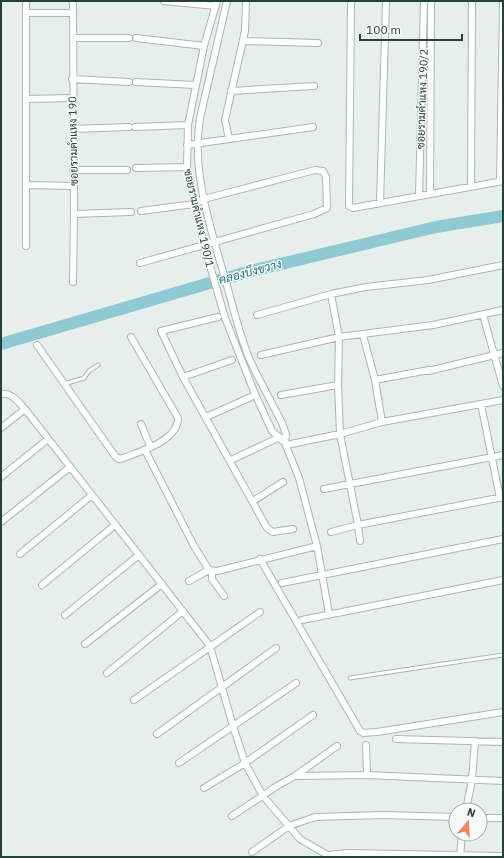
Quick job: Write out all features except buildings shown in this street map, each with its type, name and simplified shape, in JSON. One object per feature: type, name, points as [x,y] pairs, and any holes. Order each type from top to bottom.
[{"type":"street","points":[[26,1],[26,246]]},
{"type":"street","name":"ซอยรามคำแหง 190","points":[[72,282],[74,214],[72,98],[74,38],[73,1]]},
{"type":"street","points":[[164,1],[216,3]]},
{"type":"street","name":"ซอยรามคำแหง 190/1","points":[[228,1],[200,118],[197,144],[199,168],[204,199],[215,242],[249,358],[268,394],[286,434]]},
{"type":"street","points":[[229,140],[225,120],[247,19],[246,1]]},
{"type":"street","points":[[351,1],[348,202],[353,208],[501,181],[503,1]]},
{"type":"street","points":[[380,203],[386,1]]},
{"type":"street","name":"ซอยรามคำแหง 190/2","points":[[419,196],[424,1]]},
{"type":"street","name":"ซอยรามคำแหง 190/2","points":[[430,194],[431,1]]},
{"type":"street","points":[[471,186],[472,1]]},
{"type":"street","name":"ซอยรามคำแหง 190/1","points":[[216,3],[195,85],[188,125],[187,166],[204,245],[226,321],[254,397],[272,431],[278,438]]},
{"type":"street","points":[[26,13],[73,13]]},
{"type":"street","points":[[74,38],[129,38]]},
{"type":"street","points":[[136,38],[204,46]]},
{"type":"street","points":[[243,41],[318,43]]},
{"type":"street","points":[[72,79],[129,82]]},
{"type":"street","points":[[136,82],[195,85]]},
{"type":"street","points":[[231,91],[314,86]]},
{"type":"street","points":[[26,99],[72,98]]},
{"type":"street","points":[[73,129],[188,125]]},
{"type":"street","points":[[187,145],[313,127]]},
{"type":"street","points":[[136,168],[187,166]]},
{"type":"street","points":[[73,170],[127,170]]},
{"type":"street","points":[[140,263],[314,214],[327,208],[326,177],[323,171],[316,170],[204,199],[194,204],[141,211]]},
{"type":"street","points":[[26,185],[74,186]]},
{"type":"street","points":[[74,214],[131,212]]},
{"type":"street","points":[[257,314],[331,294],[366,287],[428,280],[503,265]]},
{"type":"street","points":[[331,294],[339,337],[338,385],[340,434],[360,541]]},
{"type":"street","points":[[261,355],[339,337],[433,325],[503,310]]},
{"type":"street","points":[[483,315],[503,386]]},
{"type":"street","points":[[218,317],[161,331],[184,377],[231,460],[239,480],[253,501],[267,528],[273,532],[293,529]]},
{"type":"street","points":[[226,321],[238,322]]},
{"type":"street","points":[[363,335],[382,422]]},
{"type":"street","points":[[37,345],[115,456],[123,458],[164,440],[175,432],[178,426],[178,418],[131,337]]},
{"type":"street","points":[[374,380],[428,371],[503,353]]},
{"type":"street","points":[[184,377],[232,360]]},
{"type":"street","points":[[281,395],[338,385]]},
{"type":"street","points":[[1,394],[7,393],[25,409],[210,646],[245,763],[263,796],[300,839],[329,856],[347,853],[503,856]]},
{"type":"street","points":[[206,417],[254,397],[268,394]]},
{"type":"street","points":[[278,438],[286,444],[340,434],[382,422],[503,400]]},
{"type":"street","points":[[331,532],[358,525],[501,498],[491,458],[482,404]]},
{"type":"street","points":[[1,428],[25,409]]},
{"type":"street","points":[[141,424],[148,448],[190,540],[211,570],[212,579],[224,596]]},
{"type":"street","points":[[231,460],[286,434],[286,444],[299,478],[318,546],[329,614]]},
{"type":"street","points":[[1,477],[48,439]]},
{"type":"street","points":[[324,489],[349,483],[503,455]]},
{"type":"street","points":[[1,522],[70,467]]},
{"type":"street","points":[[253,501],[283,482]]},
{"type":"street","points":[[20,554],[92,495]]},
{"type":"street","points":[[42,585],[115,524]]},
{"type":"street","points":[[282,583],[503,539]]},
{"type":"street","points":[[189,581],[211,570],[318,546]]},
{"type":"street","points":[[65,615],[139,555]]},
{"type":"street","points":[[260,559],[360,731],[363,733],[503,712]]},
{"type":"street","points":[[302,620],[503,580]]},
{"type":"street","points":[[85,644],[162,584]]},
{"type":"street","points":[[107,673],[183,611]]},
{"type":"street","points":[[134,700],[260,612]]},
{"type":"street","points":[[157,734],[276,648]]},
{"type":"street","points":[[179,762],[296,684]]},
{"type":"street","points":[[204,788],[245,763],[313,715]]},
{"type":"street","points":[[396,739],[503,742]]},
{"type":"street","points":[[468,802],[472,780],[475,742]]},
{"type":"street","points":[[366,745],[367,775]]},
{"type":"street","points":[[232,816],[277,786],[295,776],[337,746]]},
{"type":"street","points":[[295,776],[367,775],[503,781]]},
{"type":"street","points":[[252,852],[289,826],[315,817],[384,815],[448,817]]},
{"type":"street","points":[[488,818],[503,818]]},
{"type":"street","points":[[460,856],[461,842]]},
{"type":"lane","points":[[64,384],[84,378],[89,371],[98,365]]},
{"type":"lane","points":[[350,678],[503,655]]},
{"type":"waterway","name":"คลองบึงขวาง","points":[[1,344],[251,271],[436,227],[503,216]]}]
